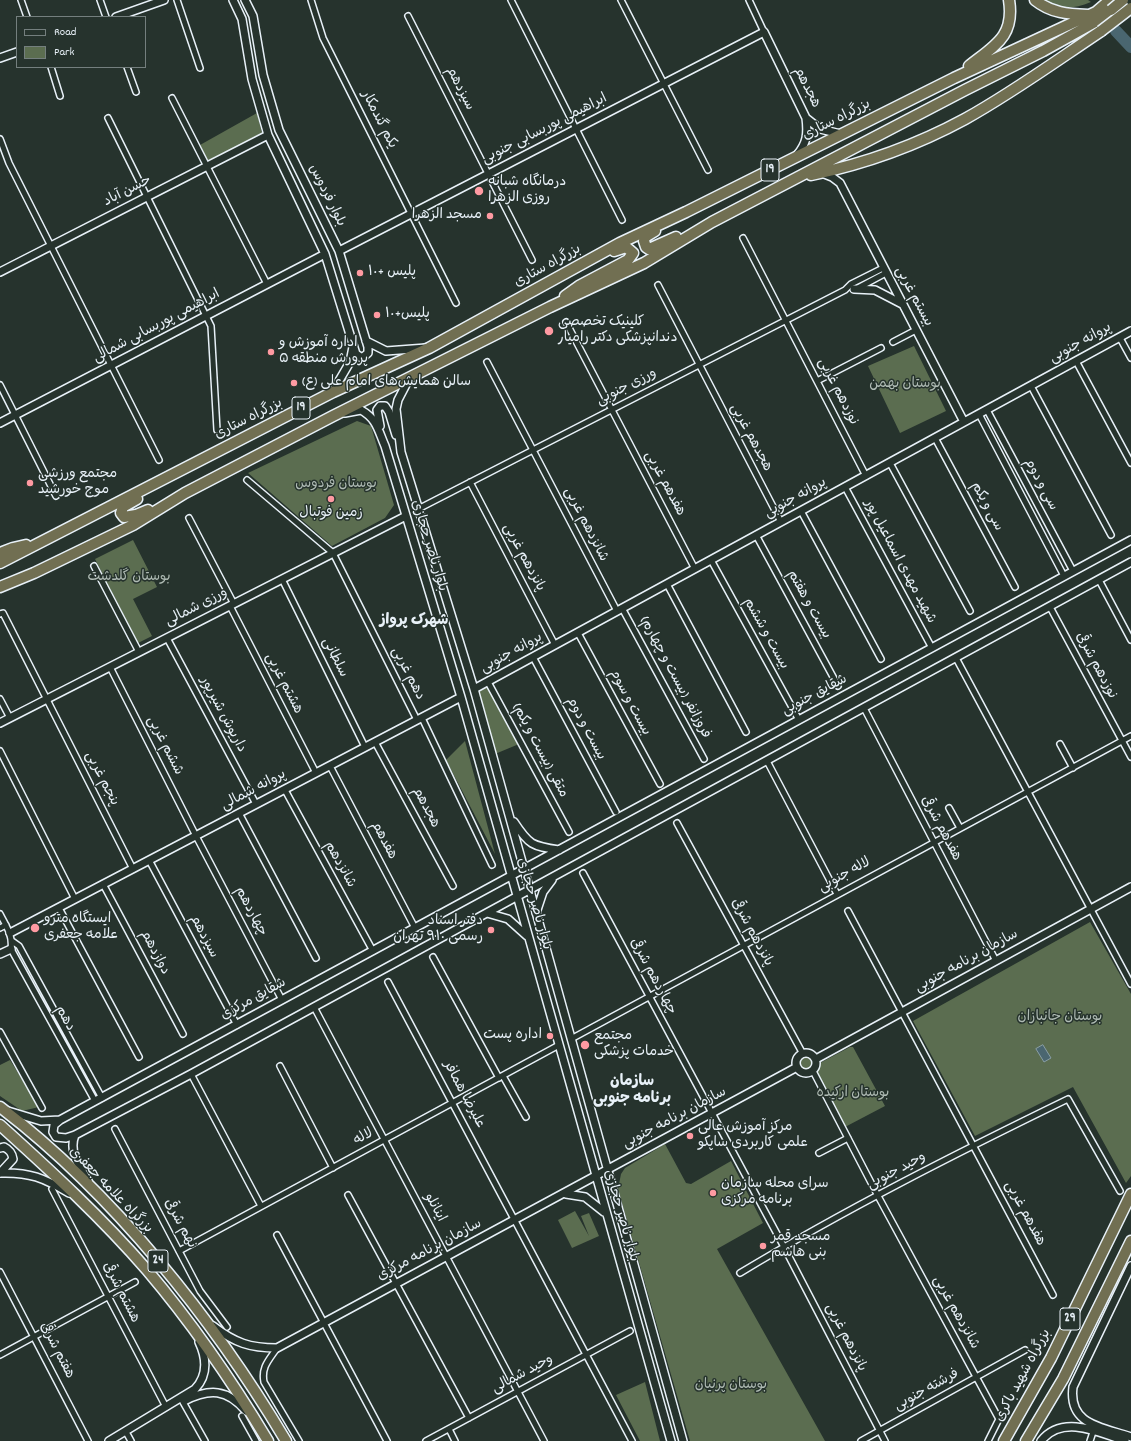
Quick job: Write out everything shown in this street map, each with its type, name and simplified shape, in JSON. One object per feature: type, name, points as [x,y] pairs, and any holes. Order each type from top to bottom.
[{"type":"highway","points":[[954,78],[991,50],[1005,34],[1010,23],[1009,0]]},
{"type":"highway","points":[[1034,0],[1042,6],[1057,12],[1088,15]]},
{"type":"highway","name":"بزرگراه ستاری","points":[[0,563],[333,392],[429,348],[643,230],[686,212],[954,78],[1109,5],[1123,0]]},
{"type":"highway","name":"بزرگراه ستاری","points":[[0,587],[34,573],[133,525],[186,493],[333,416],[550,307],[644,263],[712,222],[1043,51],[1093,23],[1109,5]]},
{"type":"highway","name":"بزرگراه ستاری","points":[[799,177],[822,173],[875,158],[912,144],[965,119],[1025,83],[1101,32],[1131,8]]},
{"type":"highway","points":[[686,212],[645,237],[644,241],[646,247],[652,248],[701,225],[712,222]]},
{"type":"highway","points":[[550,307],[579,286],[628,260],[633,253],[629,248],[622,247],[587,262]]},
{"type":"highway","points":[[175,474],[156,490],[129,503],[124,507],[121,513],[124,517],[136,515],[186,493]]},
{"type":"highway","points":[[0,554],[13,548],[36,544]]},
{"type":"highway","points":[[0,595],[34,573]]},
{"type":"highway","name":"بزرگراه علامه جعفری","points":[[2,1109],[65,1163],[161,1264],[240,1367],[286,1441]]},
{"type":"highway","name":"بزرگراه علامه جعفری","points":[[0,1125],[81,1200],[146,1269],[189,1322],[227,1376],[268,1441]]},
{"type":"highway","name":"بزرگراه شهید باکری","points":[[1004,1441],[1051,1358],[1131,1194]]},
{"type":"highway","name":"29","points":[[1026,1441],[1063,1379],[1131,1241]]},
{"type":"main road","name":"بلوار فردوس","points":[[233,0],[242,19],[252,79],[268,135],[325,254],[354,345]]},
{"type":"main road","name":"بلوار فردوس","points":[[245,0],[253,16],[263,75],[279,130],[338,251],[366,341]]},
{"type":"main road","points":[[119,16],[160,1]]},
{"type":"main road","name":"ابراهیمی پوربسابی جنوبی","points":[[338,251],[764,32]]},
{"type":"main road","name":"هجدهم","points":[[764,32],[806,118],[820,129],[830,133],[843,134]]},
{"type":"main road","points":[[0,58],[16,52]]},
{"type":"main road","points":[[795,158],[806,140],[808,133],[806,118]]},
{"type":"main road","name":"حسن آباد","points":[[0,272],[268,135]]},
{"type":"main road","points":[[840,183],[842,167]]},
{"type":"main road","points":[[822,173],[832,176],[840,183]]},
{"type":"main road","name":"بیستم غربی","points":[[840,183],[964,422]]},
{"type":"main road","name":"ابراهیمی پوربسابی شمالی","points":[[0,423],[325,254]]},
{"type":"main road","points":[[854,289],[875,290],[902,304]]},
{"type":"main road","name":"پروانه جنوبی","points":[[474,689],[1131,332]]},
{"type":"main road","points":[[354,345],[356,354],[362,358],[368,353],[366,341]]},
{"type":"main road","points":[[366,341],[386,351],[394,352],[411,348],[429,348]]},
{"type":"main road","points":[[333,392],[350,362],[354,345]]},
{"type":"main road","name":"بلوار ناصر حجازی","points":[[410,377],[398,400],[396,409],[401,452],[420,508],[474,689],[523,869],[684,1441]]},
{"type":"main road","points":[[385,446],[377,410],[382,406],[385,406],[389,412],[401,452]]},
{"type":"main road","name":"بلوار ناصر حجازی","points":[[333,416],[361,410],[375,420],[385,446],[461,697],[670,1441]]},
{"type":"main road","name":"ورزی شمالی","points":[[0,723],[406,516]]},
{"type":"main road","name":"شقایق جنوبی","points":[[512,876],[932,648],[1062,572],[1131,540]]},
{"type":"main road","points":[[60,1120],[54,1125],[53,1132],[56,1137],[66,1138],[75,1135],[314,1008],[1131,562]]},
{"type":"main road","name":"پروانه شمالی","points":[[10,933],[461,697]]},
{"type":"main road","points":[[510,817],[526,841],[536,846],[559,850]]},
{"type":"main road","points":[[536,915],[538,904],[543,892],[557,875]]},
{"type":"main road","name":"شقایق مرکزی","points":[[2,1109],[41,1121],[60,1120],[512,876]]},
{"type":"main road","name":"سازمان برنامه جنوبی","points":[[816,1059],[1131,887]]},
{"type":"main road","points":[[487,913],[508,918],[529,937]]},
{"type":"main road","points":[[0,954],[11,949]]},
{"type":"main road","points":[[802,1054],[812,1055],[816,1059],[816,1065],[813,1071],[804,1073],[798,1067],[798,1058],[802,1054]]},
{"type":"main road","name":"سازمان برنامه جنوبی","points":[[595,1177],[798,1067]]},
{"type":"main road","points":[[75,1135],[72,1147],[74,1154],[97,1195]]},
{"type":"main road","points":[[0,1148],[4,1147],[9,1150],[13,1159],[0,1173]]},
{"type":"main road","points":[[0,1173],[20,1172],[33,1175],[48,1180],[81,1200]]},
{"type":"main road","name":"سازمان برنامه مرکزی","points":[[277,1348],[566,1194],[595,1177]]},
{"type":"main road","points":[[566,1194],[585,1197],[605,1212]]},
{"type":"main road","points":[[1126,1441],[1094,1428],[1076,1412],[1072,1398],[1073,1386],[1131,1266]]},
{"type":"main road","points":[[205,1321],[241,1344],[257,1348],[277,1348]]},
{"type":"main road","points":[[109,1441],[195,1389],[202,1381],[205,1373],[205,1361],[202,1348],[189,1322]]},
{"type":"main road","points":[[126,1432],[130,1432],[183,1402],[204,1394],[221,1392],[229,1396],[241,1406],[259,1426]]},
{"type":"main road","points":[[1041,1441],[1051,1431],[1058,1428],[1071,1426],[1094,1428],[1131,1437]]},
{"type":"street","points":[[21,0],[27,16]]},
{"type":"street","points":[[100,0],[106,16]]},
{"type":"street","points":[[177,0],[200,68]]},
{"type":"street","name":"یکم گندمکار","points":[[311,0],[323,38],[411,214]]},
{"type":"street","points":[[511,0],[622,220]]},
{"type":"street","points":[[620,0],[708,170]]},
{"type":"street","points":[[749,0],[764,32]]},
{"type":"street","name":"سیزدهم","points":[[408,16],[489,173]]},
{"type":"street","points":[[51,68],[60,96]]},
{"type":"street","points":[[127,68],[136,92]]},
{"type":"street","points":[[172,98],[268,284]]},
{"type":"street","points":[[108,118],[146,198],[211,326],[216,430]]},
{"type":"street","points":[[0,139],[9,163],[159,460]]},
{"type":"street","points":[[489,173],[532,260]]},
{"type":"street","points":[[411,214],[456,303]]},
{"type":"street","points":[[743,238],[786,320]]},
{"type":"street","name":"ورزی جنوبی","points":[[845,290],[854,289],[885,270]]},
{"type":"street","name":"ورزی جنوبی","points":[[420,508],[845,290],[851,284],[885,270]]},
{"type":"street","name":"هجدهم غربی","points":[[658,285],[698,365],[781,522]]},
{"type":"street","name":"نوزدهم غربی","points":[[786,320],[866,476]]},
{"type":"street","points":[[566,322],[612,410]]},
{"type":"street","points":[[893,342],[916,330]]},
{"type":"street","points":[[1120,338],[1131,358]]},
{"type":"street","points":[[817,381],[881,348]]},
{"type":"street","points":[[1076,361],[1131,463]]},
{"type":"street","name":"شانزدهم غربی","points":[[487,362],[620,610]]},
{"type":"street","points":[[0,385],[56,496]]},
{"type":"street","points":[[1031,386],[1111,534]]},
{"type":"street","name":"هفدهم غربی","points":[[612,410],[694,569]]},
{"type":"street","name":"سی و دوم","points":[[987,410],[1071,568]]},
{"type":"street","name":"سی و دوم","points":[[979,414],[1062,572]]},
{"type":"street","name":"سی و یکم","points":[[935,438],[1016,588]]},
{"type":"street","points":[[890,463],[970,611]]},
{"type":"street","points":[[247,480],[332,553]]},
{"type":"street","name":"پانزدهم غربی","points":[[470,482],[555,645]]},
{"type":"street","name":"شهید مهدی اسماعیل پور","points":[[845,487],[932,648]]},
{"type":"street","points":[[801,511],[881,659]]},
{"type":"street","points":[[1033,516],[1041,512]]},
{"type":"street","points":[[189,518],[232,605]]},
{"type":"street","name":"بیست و هفتم","points":[[756,535],[838,686]]},
{"type":"street","name":"دهم غربی","points":[[332,553],[419,719],[492,865]]},
{"type":"street","name":"بیست و ششم","points":[[711,560],[799,720]]},
{"type":"street","points":[[94,566],[139,652]]},
{"type":"street","name":"سلطانی","points":[[282,579],[365,747]]},
{"type":"street","points":[[1099,580],[1131,640]]},
{"type":"street","points":[[667,584],[746,732]]},
{"type":"street","name":"هشتم غربی","points":[[232,605],[316,773]]},
{"type":"street","name":"نوزدهم شرقی","points":[[1050,607],[1131,757]]},
{"type":"street","name":"فروزانفر (بیست و چهارم)","points":[[620,610],[704,759]]},
{"type":"street","name":"پنجم غربی","points":[[0,614],[3,613],[133,869]]},
{"type":"street","name":"بیست و سوم","points":[[578,633],[660,784]]},
{"type":"street","name":"داریوش شیرپور","points":[[167,638],[256,804]]},
{"type":"street","name":"بیست و دوم","points":[[533,657],[616,812]]},
{"type":"street","points":[[956,658],[1131,984]]},
{"type":"street","name":"ششم غربی","points":[[110,667],[196,836]]},
{"type":"street","name":"متقی (بیست و یکم)","points":[[488,682],[569,832]]},
{"type":"street","points":[[0,699],[10,718]]},
{"type":"street","name":"هفدهم شرقی","points":[[864,708],[996,961]]},
{"type":"street","name":"لاله جنوبی","points":[[572,1039],[1131,736]]},
{"type":"street","name":"هجدهم","points":[[375,742],[452,886]]},
{"type":"street","points":[[1060,744],[1073,768]]},
{"type":"street","points":[[0,751],[75,899]]},
{"type":"street","points":[[767,761],[837,894]]},
{"type":"street","name":"هفدهم","points":[[330,766],[415,928]]},
{"type":"street","name":"شانزدهم","points":[[284,790],[373,951]]},
{"type":"street","points":[[949,808],[960,828]]},
{"type":"street","points":[[239,813],[316,958]]},
{"type":"street","name":"پانزدهم شرقی","points":[[678,823],[802,1054]]},
{"type":"street","name":"چهاردهم","points":[[196,836],[282,1000]]},
{"type":"street","name":"سیزدهم","points":[[149,860],[237,1025]]},
{"type":"street","name":"چهاردهم شرقی","points":[[583,873],[784,1247]]},
{"type":"street","name":"دوازدهم","points":[[103,884],[183,1034]]},
{"type":"street","points":[[59,908],[139,1057]]},
{"type":"street","name":"هفدهم غربی","points":[[848,911],[974,1144],[1053,1295]]},
{"type":"street","points":[[0,914],[10,933],[12,941],[11,949]]},
{"type":"street","points":[[0,928],[6,924]]},
{"type":"street","name":"دهم","points":[[12,941],[19,946],[102,1098]]},
{"type":"street","name":"دهم","points":[[11,949],[95,1102]]},
{"type":"street","points":[[433,957],[501,1077],[526,1117]]},
{"type":"street","name":"علیرضا همافر","points":[[388,982],[454,1103],[632,1441]]},
{"type":"street","name":"اینانلو","points":[[314,1008],[544,1441]]},
{"type":"street","points":[[0,1032],[42,1108]]},
{"type":"street","name":"لاله","points":[[179,1251],[559,1045]]},
{"type":"street","points":[[280,1066],[333,1168]]},
{"type":"street","name":"شانزدهم غربی","points":[[813,1071],[878,1196],[999,1419],[988,1441]]},
{"type":"street","points":[[191,1074],[260,1206]]},
{"type":"street","name":"وحید جنوبی","points":[[740,1273],[784,1247],[974,1144],[1068,1098],[1120,1190]]},
{"type":"street","name":"نهم شرقی","points":[[115,1129],[200,1291],[227,1327]]},
{"type":"street","points":[[819,1153],[848,1138]]},
{"type":"street","name":"هشتم شرقی","points":[[52,1189],[166,1407]]},
{"type":"street","points":[[348,1195],[469,1418]]},
{"type":"street","points":[[277,1235],[387,1441]]},
{"type":"street","name":"پانزدهم غربی","points":[[784,1247],[885,1441]]},
{"type":"street","name":"هفتم شرقی","points":[[0,1272],[35,1336],[88,1441]]},
{"type":"street","points":[[0,1355],[135,1282]]},
{"type":"street","name":"وحید شمالی","points":[[426,1441],[630,1331]]},
{"type":"street","points":[[277,1348],[264,1366],[262,1373],[264,1382],[299,1441]]},
{"type":"street","name":"فرشته جنوبی","points":[[861,1441],[1025,1350]]},
{"type":"street","points":[[183,1402],[205,1441]]},
{"type":"street","points":[[242,1416],[256,1441]]},
{"type":"street","points":[[1090,1441],[1094,1428]]},
{"type":"street","points":[[448,1429],[455,1441]]},
{"type":"street","points":[[126,1432],[131,1441]]},
{"type":"green space","points":[[1043,0],[1088,0],[1091,2],[1066,8],[1049,4]]},
{"type":"green space","points":[[257,113],[262,133],[208,161],[200,145]]},
{"type":"green space","name":"بوستان بهمن","points":[[914,346],[946,411],[900,433],[868,366]]},
{"type":"green space","name":"بوستان فردوس","points":[[357,421],[371,426],[394,505],[385,518],[332,546],[248,473]]},
{"type":"green space","name":"بوستان گلدشت","points":[[133,540],[157,587],[133,599],[152,636],[138,643],[95,559]]},
{"type":"green space","points":[[489,686],[519,744],[495,754],[476,693]]},
{"type":"green space","points":[[465,741],[495,854],[446,760]]},
{"type":"green space","name":"بوستان جانبازان","points":[[1090,922],[1131,994],[1131,1176],[1126,1183],[1073,1087],[975,1136],[913,1021]]},
{"type":"green space","name":"بوستان ارکیده","points":[[850,1047],[853,1047],[885,1106],[845,1127],[816,1072],[820,1063]]},
{"type":"green space","points":[[808,1057],[811,1058],[811,1068],[804,1069],[801,1068],[800,1061],[801,1058]]},
{"type":"green space","points":[[10,1060],[39,1107],[22,1111],[0,1096],[0,1065]]},
{"type":"green space","name":"بوستان پرنیان","points":[[665,1144],[686,1183],[691,1184],[731,1161],[763,1223],[717,1249],[825,1441],[690,1441],[618,1189],[621,1174],[625,1168]]},
{"type":"green space","points":[[575,1211],[589,1236],[581,1216],[589,1213],[599,1236],[572,1248],[558,1220]]},
{"type":"green space","points":[[645,1382],[660,1441],[640,1441],[616,1395]]},
{"type":"water","points":[[1043,1045],[1051,1058],[1044,1062],[1036,1049]]},
{"type":"waterway","points":[[1116,31],[1131,47]]},
{"type":"railway","points":[[1120,0],[1131,13]]},
{"type":"place","name":"درمانگاه شبانه روزی الزهرا","points":[[479,191]]},
{"type":"place","name":"مسجد الزهرا","points":[[490,216]]},
{"type":"place","name":"پلیس +۱۰","points":[[360,273]]},
{"type":"place","name":"پلیس+١٠","points":[[377,315]]},
{"type":"place","name":"کلینیک تخصصی دندانپزشکی دکتر رامیار","points":[[549,331]]},
{"type":"place","name":"اداره آموزش و پرورش منطقه ۵","points":[[271,352]]},
{"type":"place","name":"سالن همایش‌های امام علی (ع)","points":[[294,383]]},
{"type":"place","name":"مجتمع ورزشی موج خورشید","points":[[30,483]]},
{"type":"place","name":"زمین فوتبال","points":[[331,499]]},
{"type":"place","name":"ایستگاه مترو علامه جعفری","points":[[35,928]]},
{"type":"place","name":"دفتر اسناد رسمی ۹۱۰ تهران","points":[[491,930]]},
{"type":"place","name":"اداره پست","points":[[550,1036]]},
{"type":"place","name":"مجتمع خدمات پزشکی","points":[[585,1045]]},
{"type":"place","name":"مرکز آموزش عالی علمی کاربردی ساپکو","points":[[690,1136]]},
{"type":"place","name":"سرای محله سازمان برنامه مرکزی","points":[[713,1193]]},
{"type":"place","name":"مسجد قمر بنی هاشم","points":[[763,1246]]},
{"type":"district","name":"شهرک پرواز","points":[[414,622]]},
{"type":"district","name":"سازمان برنامه جنوبی","points":[[632,1092]]}]
